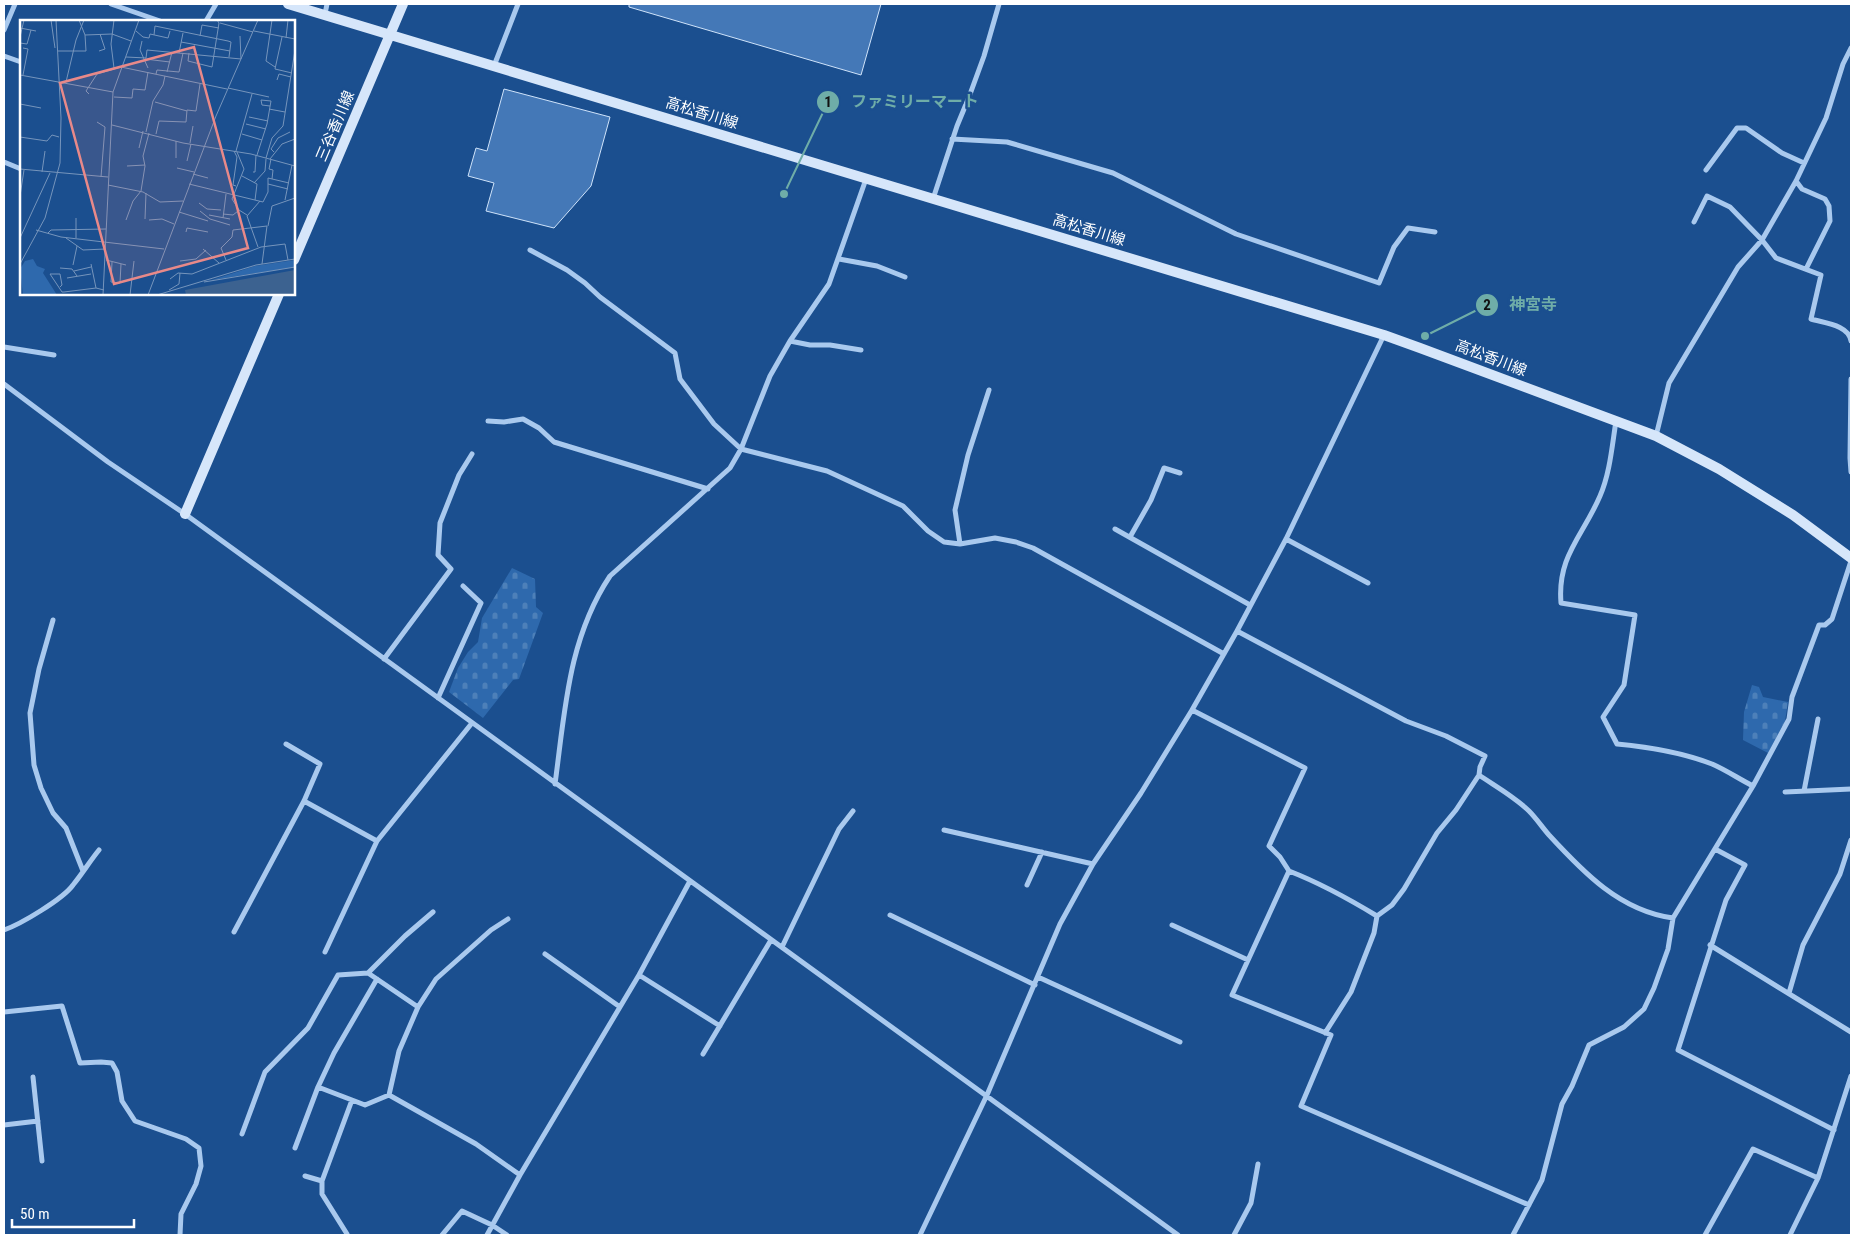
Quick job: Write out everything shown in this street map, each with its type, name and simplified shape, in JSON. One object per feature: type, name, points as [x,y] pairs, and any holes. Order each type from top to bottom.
[{"type":"main road","name":"高松香川線","points":[[288,4],[326,9],[390,36],[1384,335],[1656,436],[1736,479],[1793,515],[1851,560]]},
{"type":"main road","name":"三谷香川線","points":[[295,258],[403,4]]},
{"type":"main road","points":[[185,514],[279,295]]},
{"type":"street","points":[[4,30],[15,4]]},
{"type":"street","points":[[111,4],[157,20]]},
{"type":"street","points":[[207,20],[216,4]]},
{"type":"street","points":[[494,67],[518,4]]},
{"type":"street","points":[[934,199],[952,139],[984,56],[999,4]]},
{"type":"street","points":[[1656,436],[1670,383],[1738,268],[1762,240],[1796,181],[1826,118],[1843,64],[1850,51]]},
{"type":"street","points":[[4,56],[20,62]]},
{"type":"street","points":[[1706,170],[1737,128],[1746,128],[1782,153],[1804,162]]},
{"type":"street","points":[[952,139],[1007,142],[1113,173],[1236,234],[1379,283],[1394,247],[1408,228],[1435,232]]},
{"type":"street","points":[[4,162],[20,169]]},
{"type":"street","points":[[555,784],[571,670],[586,621],[601,590],[610,576],[730,468],[741,449],[770,376],[790,341],[829,284],[866,178]]},
{"type":"street","points":[[1796,181],[1802,189],[1825,199],[1830,206],[1830,221],[1806,270]]},
{"type":"street","points":[[1694,222],[1707,196],[1730,207],[1762,240],[1776,258],[1822,275],[1811,319],[1844,329],[1851,337],[1851,341]]},
{"type":"street","points":[[530,250],[585,283],[600,297],[675,353],[680,379],[714,424],[741,449],[827,471],[902,506],[928,531],[944,542],[960,544],[995,538],[1033,548],[1224,654]]},
{"type":"street","points":[[839,259],[877,266],[905,277]]},
{"type":"street","points":[[920,1235],[987,1095],[1060,924],[1093,864],[1192,710],[1237,631],[1286,538],[1384,335]]},
{"type":"street","points":[[790,341],[861,350]]},
{"type":"street","points":[[4,348],[54,355]]},
{"type":"street","points":[[1851,379],[1851,472]]},
{"type":"street","points":[[4,384],[108,462],[185,514],[1178,1235]]},
{"type":"street","points":[[960,544],[955,510],[968,455],[989,390]]},
{"type":"street","points":[[488,420],[504,422],[523,419],[539,428],[554,442],[708,489]]},
{"type":"street","points":[[1616,421],[1608,470],[1600,496],[1564,564],[1560,586],[1562,603],[1635,615],[1624,685],[1603,717],[1617,744],[1644,746],[1675,752],[1713,765],[1753,786]]},
{"type":"street","points":[[384,659],[451,569],[438,555],[440,523],[459,475],[472,454]]},
{"type":"street","points":[[1130,537],[1151,500],[1164,468],[1180,473]]},
{"type":"street","points":[[1115,529],[1250,606]]},
{"type":"street","points":[[1286,538],[1368,584]]},
{"type":"street","points":[[1514,1235],[1542,1180],[1562,1104],[1572,1086],[1589,1045],[1624,1027],[1644,1009],[1668,949],[1673,918],[1753,786],[1790,719],[1792,697],[1797,688],[1819,625],[1825,625],[1832,619],[1851,560]]},
{"type":"street","points":[[438,698],[481,603],[463,586]]},
{"type":"street","points":[[53,620],[39,669],[30,713],[34,765],[41,788],[53,812],[66,828],[83,871]]},
{"type":"street","points":[[1237,631],[1406,721],[1446,736],[1486,756],[1480,767],[1479,775],[1456,810],[1437,833],[1404,889],[1392,905],[1377,916],[1374,934],[1351,992],[1325,1032]]},
{"type":"street","points":[[1192,710],[1305,768],[1269,846],[1280,857],[1289,872],[1309,878],[1377,916]]},
{"type":"street","points":[[1804,791],[1818,718]]},
{"type":"street","points":[[325,952],[378,842],[472,723]]},
{"type":"street","points":[[234,932],[304,801],[320,764],[286,744]]},
{"type":"street","points":[[1479,775],[1528,810],[1598,885],[1627,903],[1656,916],[1673,918]]},
{"type":"street","points":[[1785,792],[1851,789]]},
{"type":"street","points":[[304,801],[378,842]]},
{"type":"street","points":[[782,948],[839,828],[853,811]]},
{"type":"street","points":[[944,830],[1093,864]]},
{"type":"street","points":[[1789,994],[1803,945],[1840,874],[1851,840]]},
{"type":"street","points":[[1715,849],[1745,865],[1726,900],[1710,945],[1678,1050],[1834,1130]]},
{"type":"street","points":[[4,930],[15,926],[46,907],[72,887],[99,850]]},
{"type":"street","points":[[1027,885],[1042,852]]},
{"type":"street","points":[[1289,872],[1232,995],[1331,1035],[1301,1106],[1529,1204]]},
{"type":"street","points":[[487,1235],[520,1175],[639,975],[690,881]]},
{"type":"street","points":[[368,973],[405,936],[433,912]]},
{"type":"street","points":[[890,915],[1035,985]]},
{"type":"street","points":[[389,1095],[399,1051],[418,1007],[436,979],[491,930],[508,919]]},
{"type":"street","points":[[1172,925],[1248,960]]},
{"type":"street","points":[[703,1054],[771,940]]},
{"type":"street","points":[[1710,945],[1851,1032]]},
{"type":"street","points":[[545,954],[620,1007]]},
{"type":"street","points":[[242,1134],[265,1072],[308,1028],[338,975],[368,973],[418,1007]]},
{"type":"street","points":[[639,975],[720,1026]]},
{"type":"street","points":[[1038,977],[1180,1042]]},
{"type":"street","points":[[295,1148],[318,1087],[334,1053],[377,979]]},
{"type":"street","points":[[4,1012],[62,1006],[80,1063],[112,1063],[117,1072],[122,1100],[135,1120],[186,1140],[199,1148],[201,1166],[196,1184],[181,1214],[180,1235]]},
{"type":"street","points":[[1790,1235],[1818,1178],[1851,1076]]},
{"type":"street","points":[[33,1077],[42,1162]]},
{"type":"street","points":[[318,1087],[365,1105],[389,1095]]},
{"type":"street","points":[[389,1095],[476,1144],[520,1175]]},
{"type":"street","points":[[1845,1096],[1851,1099]]},
{"type":"street","points":[[348,1234],[322,1194],[322,1181],[352,1100]]},
{"type":"street","points":[[4,1125],[38,1121]]},
{"type":"street","points":[[1706,1235],[1753,1149],[1818,1178]]},
{"type":"street","points":[[1234,1235],[1250,1203],[1258,1164]]},
{"type":"street","points":[[305,1176],[322,1181]]},
{"type":"street","points":[[442,1235],[462,1211],[492,1225],[507,1235]]},
{"type":"green space","points":[[512,568],[535,579],[536,607],[543,613],[519,679],[513,680],[483,718],[449,692],[458,668],[468,652],[478,642],[482,618]]},
{"type":"green space","points":[[1752,685],[1759,687],[1763,697],[1788,702],[1785,721],[1768,753],[1743,740],[1744,712]]},
{"type":"building","points":[[629,4],[881,4],[861,75],[629,7]]},
{"type":"building","points":[[504,89],[610,117],[591,186],[554,228],[486,211],[494,183],[468,176],[476,148],[487,151]]},
{"type":"place","name":"ファミリーマート","points":[[784,194]]},
{"type":"place","name":"神宮寺","points":[[1425,336]]}]
